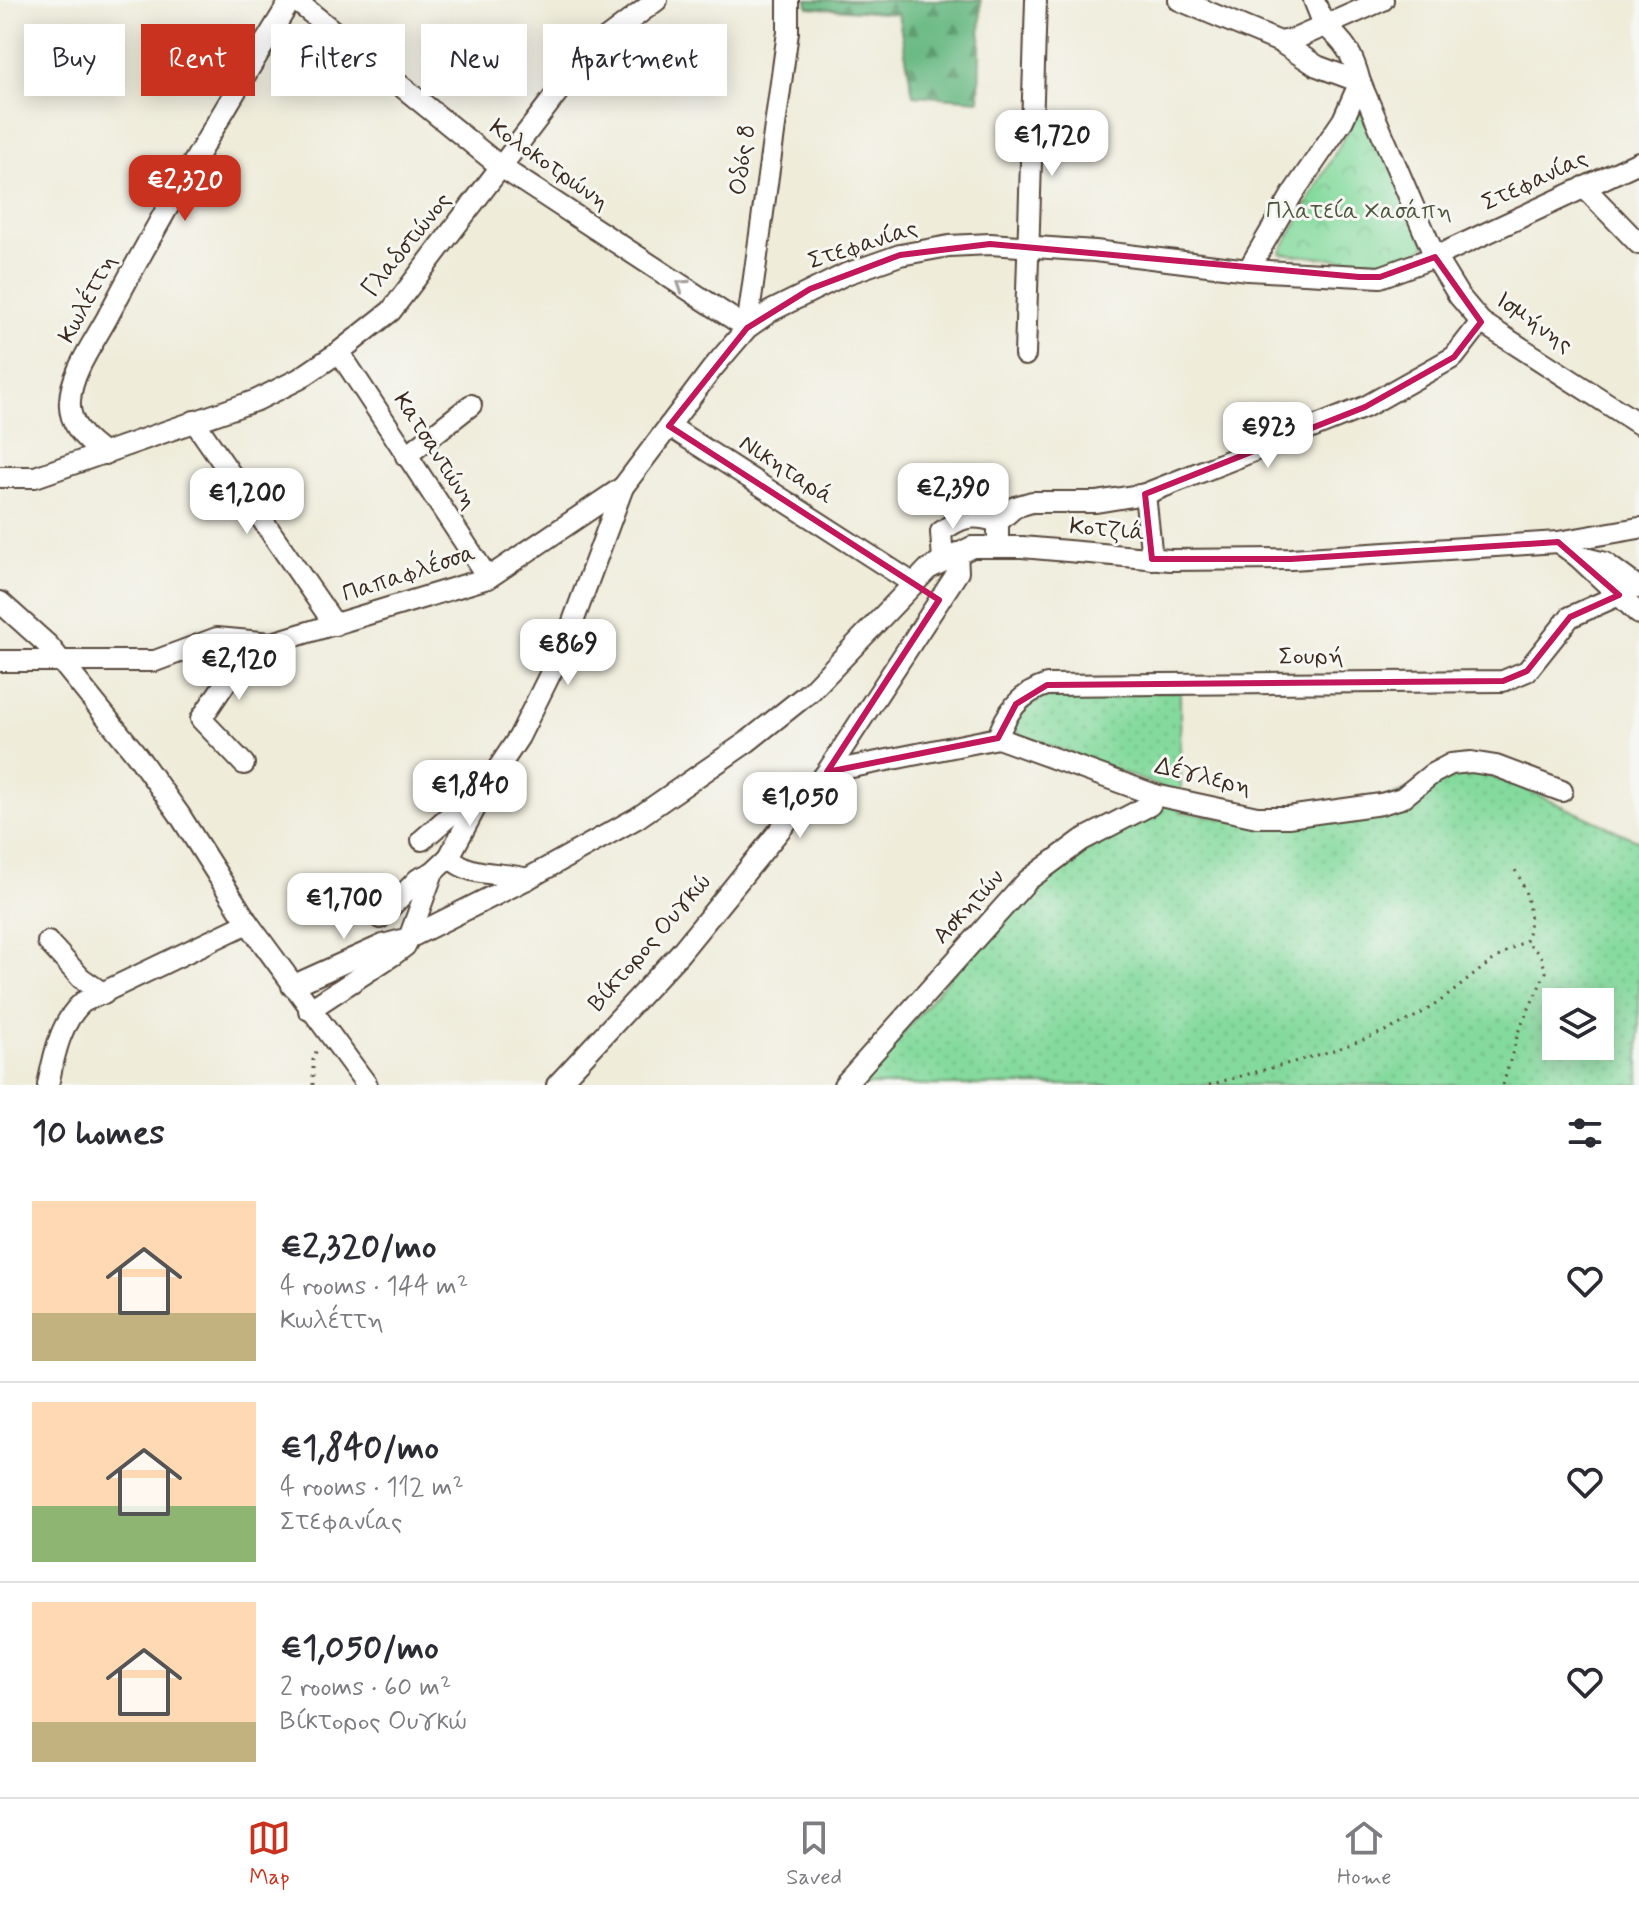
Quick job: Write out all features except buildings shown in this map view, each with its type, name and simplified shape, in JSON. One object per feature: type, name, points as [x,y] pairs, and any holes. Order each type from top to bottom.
[{"type":"street","name":"Κολοκοτρώνη","points":[[293,0],[501,167],[747,328]]},
{"type":"street","name":"Κωλέττη","points":[[105,454],[86,440],[73,418],[70,402],[77,376],[147,244],[293,0]]},
{"type":"street","name":"Γλαδστώνος","points":[[0,477],[23,480],[257,400],[299,379],[339,352],[391,311],[573,72],[604,40],[657,0]]},
{"type":"street","name":"Οδός 8","points":[[747,328],[788,32],[788,0]]},
{"type":"street","points":[[1025,355],[1036,0]]},
{"type":"street","points":[[1179,0],[1280,42],[1317,66],[1360,82],[1343,120],[1293,193],[1248,270]]},
{"type":"street","points":[[1314,0],[1324,25]]},
{"type":"street","points":[[1280,42],[1383,0]]},
{"type":"street","name":"Ισμήνης","points":[[1324,25],[1348,45],[1360,82],[1435,257],[1459,296],[1481,322],[1639,424]]},
{"type":"street","name":"Στεφανίας","points":[[380,918],[418,879],[433,872],[449,857],[489,782],[519,737],[564,646],[623,487],[747,328],[810,289],[900,255],[949,246],[1028,246],[1248,270],[1380,277],[1435,257],[1639,162]]},
{"type":"street","points":[[1584,187],[1639,244]]},
{"type":"street","points":[[998,545],[998,522],[1015,507],[1032,502],[1096,502],[1145,494],[1365,407],[1454,357],[1481,322]]},
{"type":"street","name":"Κατσαντώνη","points":[[339,352],[488,578]]},
{"type":"street","points":[[406,456],[471,405]]},
{"type":"street","points":[[194,421],[335,625]]},
{"type":"street","name":"Νικηταρά","points":[[669,426],[914,584]]},
{"type":"street","name":"Παπαφλέσσα","points":[[0,661],[155,661],[217,638],[272,643],[488,578],[623,487]]},
{"type":"street","points":[[1145,494],[1152,559]]},
{"type":"street","name":"Βίκτορος Ουγκώ","points":[[557,1085],[680,953],[827,772],[958,572],[941,532],[953,522],[973,514],[998,522]]},
{"type":"street","name":"Κοτζιά","points":[[309,1010],[405,946],[409,938],[527,879],[637,818],[747,742],[811,691],[928,569],[972,547],[998,545],[1152,559],[1383,555],[1558,542],[1639,528]]},
{"type":"street","points":[[1558,542],[1639,614]]},
{"type":"street","points":[[1577,556],[1605,563],[1639,588]]},
{"type":"street","name":"Σουρή","points":[[998,738],[1003,720],[1016,704],[1032,689],[1047,685],[1503,681],[1527,671],[1570,617],[1619,595]]},
{"type":"street","points":[[0,602],[64,662],[159,785],[248,923],[367,1085]]},
{"type":"street","points":[[244,764],[201,719],[230,676],[272,643]]},
{"type":"street","points":[[827,772],[998,738]]},
{"type":"street","name":"Δέγλερη","points":[[998,738],[1155,795],[1257,817],[1330,813],[1393,801],[1451,764],[1471,762],[1496,766],[1562,791]]},
{"type":"street","points":[[422,840],[489,782]]},
{"type":"street","name":"Ασκητών","points":[[844,1085],[1028,880],[1082,840],[1150,805],[1155,795]]},
{"type":"street","points":[[449,857],[471,872],[506,873],[527,879]]},
{"type":"street","points":[[292,986],[383,945],[409,938],[433,872]]},
{"type":"street","points":[[48,1085],[53,1057],[70,1015],[83,1002],[248,923]]},
{"type":"street","points":[[48,942],[81,978],[104,994]]},
{"type":"path","points":[[1209,1085],[1300,1063],[1390,1029],[1441,1001],[1497,954],[1526,941],[1530,929],[1529,906],[1515,870]]},
{"type":"path","points":[[1503,1085],[1519,1030],[1546,972],[1541,956],[1526,941]]},
{"type":"path","points":[[313,1085],[313,1060],[325,1027]]},
{"type":"highlighted area","points":[[990,244],[1359,277],[1380,277],[1435,257],[1481,322],[1454,357],[1365,407],[1145,494],[1152,559],[1291,559],[1558,542],[1619,595],[1570,617],[1527,671],[1503,681],[1047,685],[1016,704],[998,738],[827,772],[939,600],[669,426],[747,328],[810,289],[900,255]]},
{"type":"green space","points":[[807,0],[981,0],[979,100],[913,95],[898,14],[808,7]]},
{"type":"green space","name":"Πλατεία Χασάπη","points":[[1365,99],[1426,246],[1394,258],[1375,260],[1280,253]]},
{"type":"green space","points":[[1180,691],[1181,812],[1248,822],[1304,824],[1469,770],[1516,785],[1639,841],[1639,1085],[858,1085],[1011,908],[1077,853],[1106,836],[1149,819],[1164,788],[1008,730],[1024,709],[1045,696]]}]
